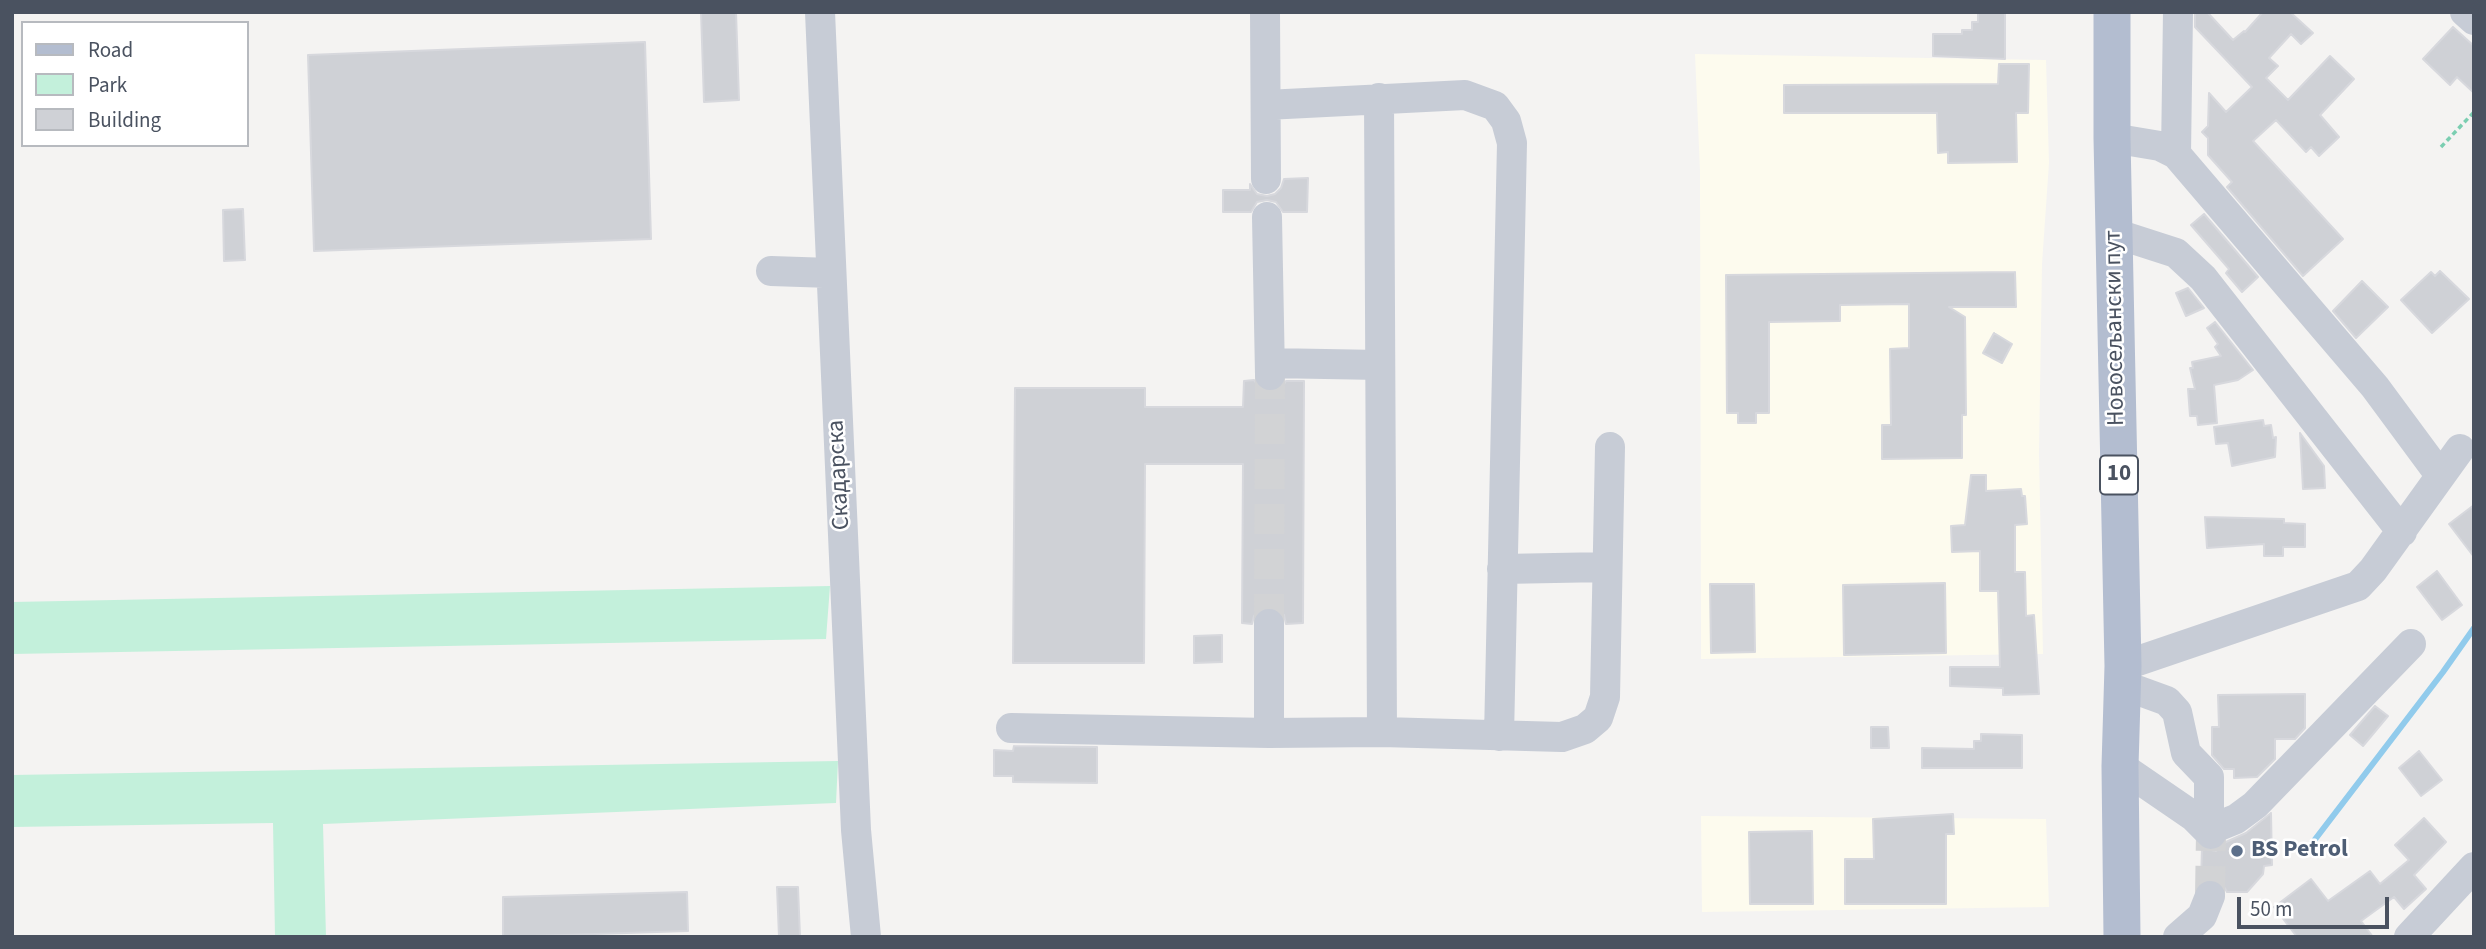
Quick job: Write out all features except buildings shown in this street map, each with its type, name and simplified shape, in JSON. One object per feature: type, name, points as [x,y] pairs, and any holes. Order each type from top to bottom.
[{"type":"main road","name":"Новосељански пут","points":[[2112,12],[2123,675],[2120,766],[2122,937]]},
{"type":"street","name":"Скадарска","points":[[820,12],[856,830],[866,937]]},
{"type":"street","points":[[1265,12],[1266,179]]},
{"type":"street","points":[[2176,155],[2178,12]]},
{"type":"street","points":[[2465,12],[2474,20]]},
{"type":"street","points":[[1266,105],[1465,95],[1495,106],[1506,121],[1512,143],[1499,736]]},
{"type":"street","points":[[1379,98],[1382,732]]},
{"type":"street","points":[[2112,138],[2160,146],[2176,155],[2375,387],[2440,475]]},
{"type":"street","points":[[1267,217],[1270,369],[1380,365]]},
{"type":"street","points":[[2114,233],[2176,253],[2203,278],[2402,532]]},
{"type":"street","points":[[771,271],[831,273]]},
{"type":"street","points":[[1011,728],[1562,737],[1585,729],[1598,718],[1605,697],[1610,447]]},
{"type":"street","points":[[2123,675],[2358,586],[2402,532],[2460,449]]},
{"type":"street","points":[[1502,569],[1607,566]]},
{"type":"street","points":[[1269,624],[1269,733]]},
{"type":"street","points":[[2210,832],[2255,806],[2411,644]]},
{"type":"street","points":[[2123,675],[2167,701],[2177,712],[2186,753],[2208,776],[2210,832]]},
{"type":"street","points":[[2120,766],[2193,816],[2210,832]]},
{"type":"street","points":[[2409,937],[2474,867]]},
{"type":"street","points":[[2178,937],[2202,916],[2210,896]]},
{"type":"path","points":[[2441,147],[2474,112]]},
{"type":"shaded area","points":[[1695,54],[2046,60],[2049,163],[2042,264],[2039,453],[2043,654],[1701,659],[1700,171]]},
{"type":"shaded area","points":[[1701,816],[2046,819],[2049,907],[1702,912]]},
{"type":"green space","points":[[830,586],[826,639],[12,654],[12,602]]},
{"type":"green space","points":[[838,761],[836,803],[323,824],[326,937],[275,937],[273,823],[12,827],[12,775]]},
{"type":"waterway","points":[[2310,846],[2474,628]]},
{"type":"tunnel","points":[[1269,624],[1270,375]]},
{"type":"tunnel","points":[[2210,896],[2211,834]]},
{"type":"place","name":"BS Petrol","points":[[2237,851]]}]
